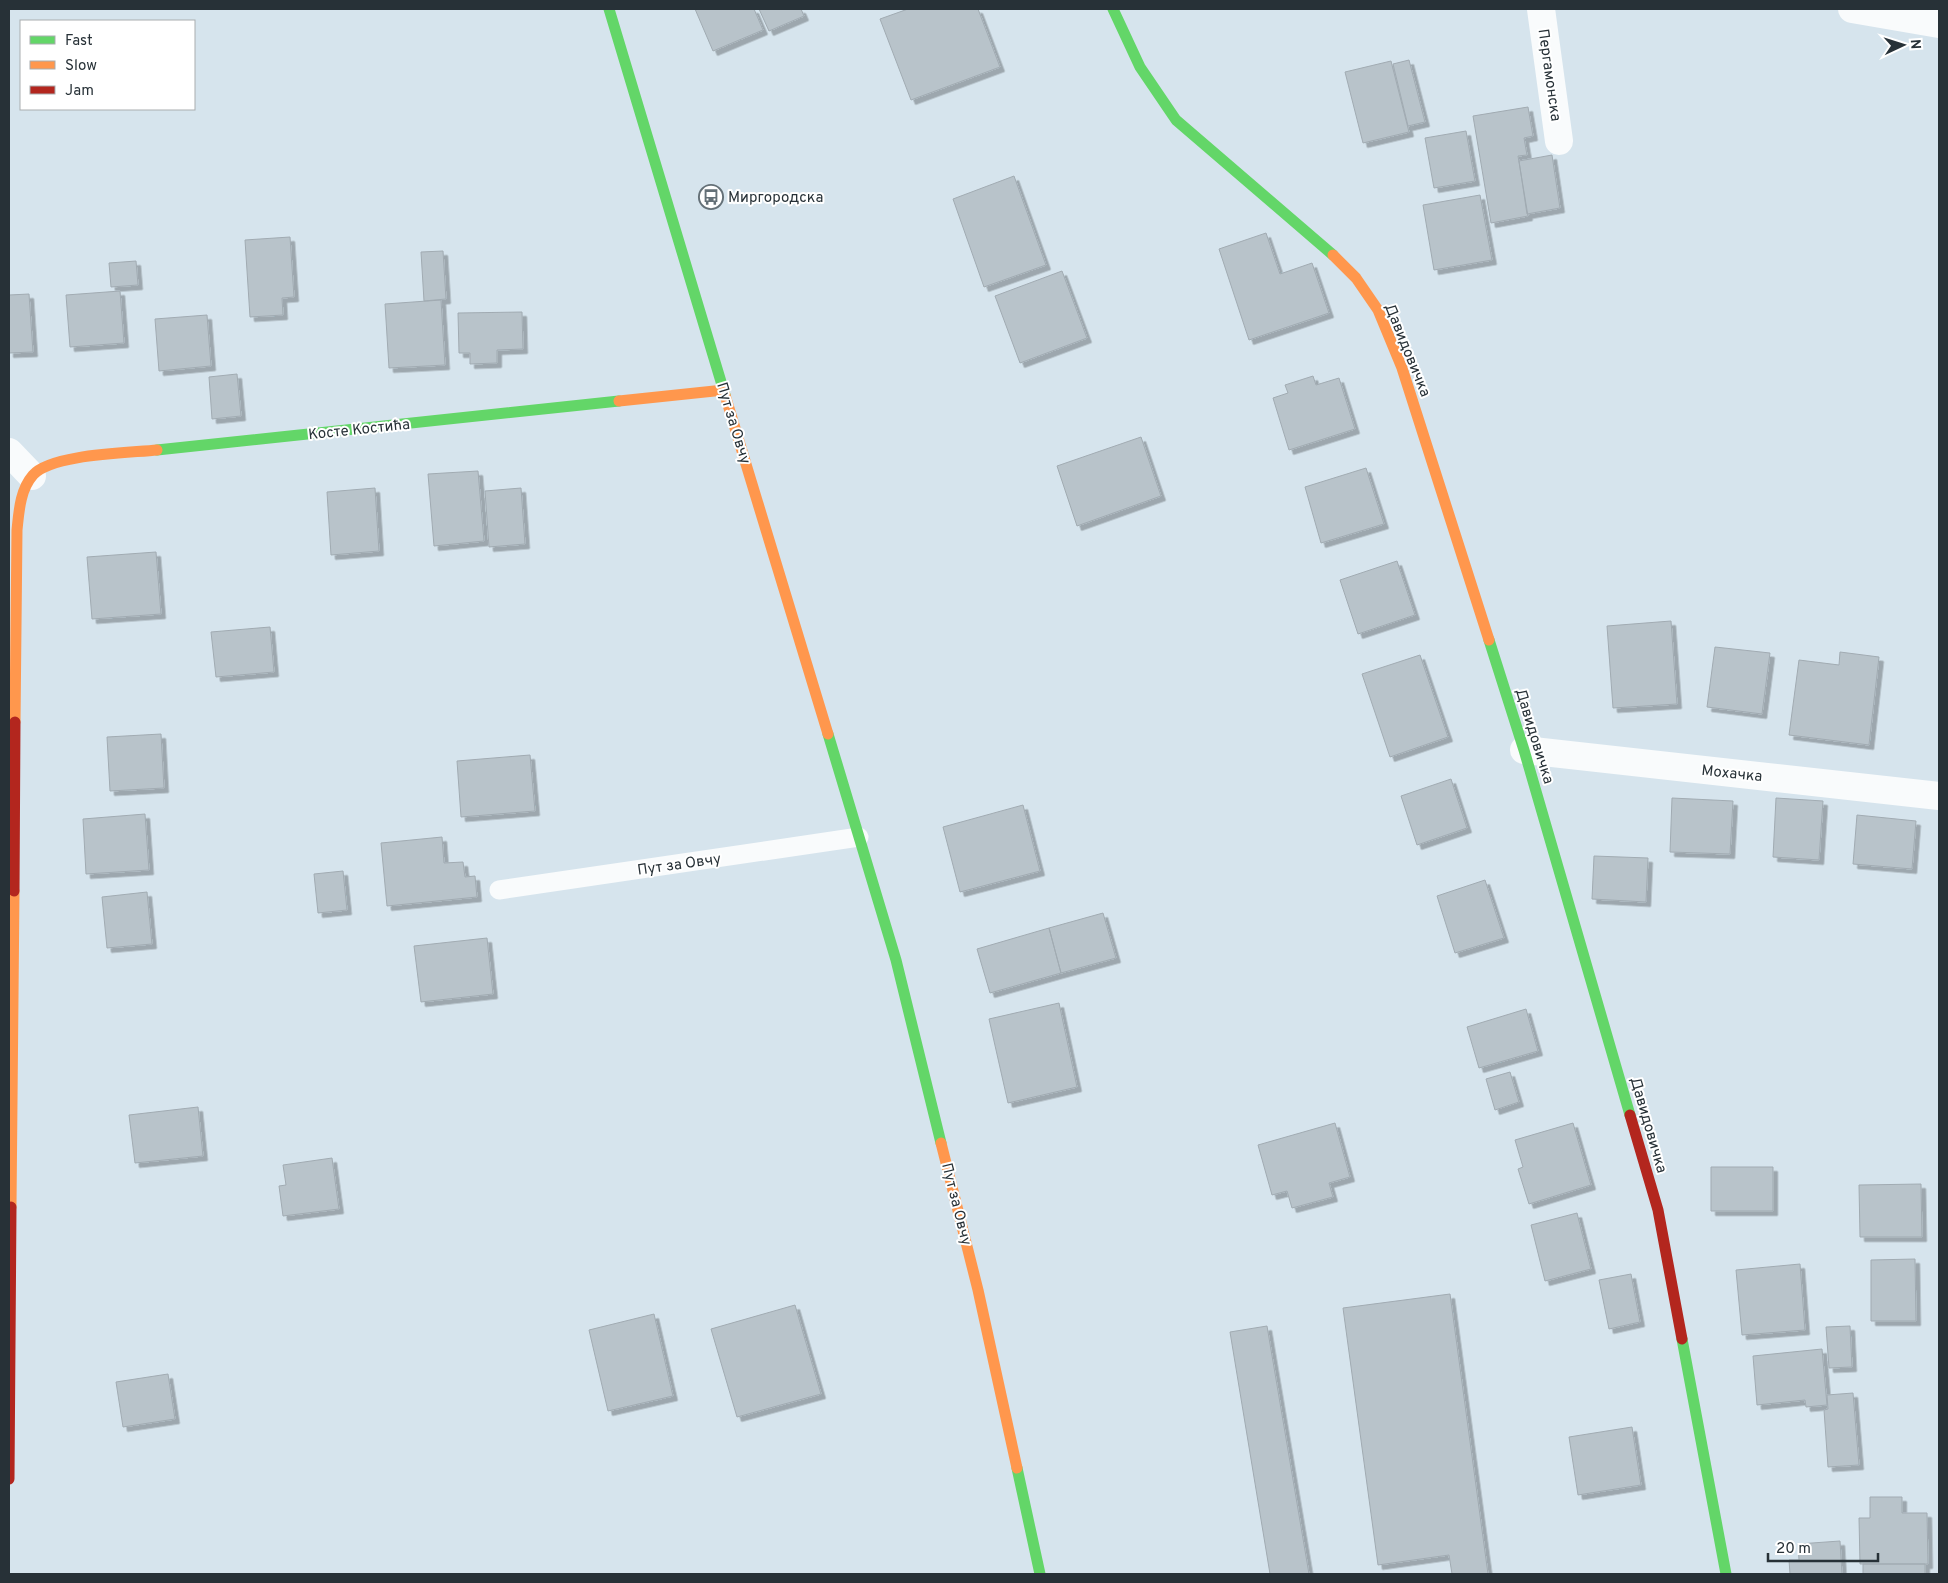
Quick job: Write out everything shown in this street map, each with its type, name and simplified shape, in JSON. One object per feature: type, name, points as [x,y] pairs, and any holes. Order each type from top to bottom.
[{"type":"street","name":"Пут за Овчу","points":[[609,9],[896,960],[958,1204],[1040,1574]]},
{"type":"street","name":"Давидовичка","points":[[1113,9],[1134,58],[1164,105],[1176,120],[1330,252],[1356,278],[1378,310],[1402,368],[1524,750],[1658,1210],[1726,1574]]},
{"type":"street","name":"Пергамонска","points":[[1541,9],[1559,141]]},
{"type":"street","points":[[1852,9],[1939,24]]},
{"type":"street","name":"Косте Костића","points":[[32,476],[48,464],[64,460],[724,390]]},
{"type":"street","points":[[9,452],[32,476],[20,502],[12,763],[9,1479]]},
{"type":"street","name":"Мохачка","points":[[1524,750],[1939,796]]},
{"type":"lane","name":"Пут за Овчу","points":[[499,890],[859,837]]},
{"type":"building","points":[[695,9],[754,9],[763,30],[713,51]]},
{"type":"building","points":[[759,9],[801,9],[804,16],[769,31]]},
{"type":"building","points":[[908,9],[978,9],[1000,67],[911,100],[880,19]]},
{"type":"building","points":[[1409,60],[1425,122],[1408,126],[1393,64]]},
{"type":"building","points":[[1391,61],[1409,132],[1363,143],[1345,72]]},
{"type":"building","points":[[1528,107],[1533,136],[1524,138],[1527,155],[1518,156],[1528,216],[1491,223],[1473,116]]},
{"type":"building","points":[[1466,131],[1475,181],[1434,188],[1425,138]]},
{"type":"building","points":[[1552,155],[1560,208],[1527,214],[1519,161]]},
{"type":"building","points":[[1014,176],[1046,265],[984,287],[953,199]]},
{"type":"building","points":[[1480,195],[1492,260],[1434,270],[1423,205]]},
{"type":"building","points":[[1266,233],[1280,274],[1312,263],[1329,313],[1249,340],[1219,249]]},
{"type":"building","points":[[290,237],[294,297],[282,298],[283,315],[250,317],[245,240]]},
{"type":"building","points":[[443,251],[446,299],[424,301],[421,252]]},
{"type":"building","points":[[136,261],[138,285],[111,287],[109,263]]},
{"type":"building","points":[[1062,271],[1087,338],[1020,363],[995,296]]},
{"type":"building","points":[[120,291],[124,343],[70,347],[66,295]]},
{"type":"building","points":[[29,294],[33,352],[9,353],[9,295]]},
{"type":"building","points":[[441,300],[445,365],[389,368],[385,304]]},
{"type":"building","points":[[522,312],[523,349],[497,350],[497,363],[470,364],[470,353],[459,353],[458,313]]},
{"type":"building","points":[[207,315],[211,366],[159,371],[155,319]]},
{"type":"building","points":[[237,374],[241,416],[212,419],[209,377]]},
{"type":"building","points":[[1313,376],[1316,385],[1339,378],[1355,429],[1289,450],[1273,398],[1288,393],[1285,385]]},
{"type":"building","points":[[1141,437],[1161,496],[1077,526],[1057,466]]},
{"type":"building","points":[[1366,468],[1384,524],[1321,543],[1305,487]]},
{"type":"building","points":[[478,471],[484,541],[434,546],[428,474]]},
{"type":"building","points":[[375,488],[379,551],[331,555],[327,492]]},
{"type":"building","points":[[521,488],[525,544],[489,547],[485,491]]},
{"type":"building","points":[[156,552],[161,614],[92,619],[87,557]]},
{"type":"building","points":[[1397,561],[1415,615],[1358,634],[1340,580]]},
{"type":"building","points":[[1671,621],[1677,704],[1613,708],[1607,626]]},
{"type":"building","points":[[270,627],[274,672],[216,677],[211,632]]},
{"type":"building","points":[[1715,647],[1770,653],[1762,714],[1707,707]]},
{"type":"building","points":[[1840,652],[1879,657],[1869,745],[1789,735],[1799,660],[1839,665]]},
{"type":"building","points":[[1420,655],[1448,737],[1390,757],[1362,674]]},
{"type":"building","points":[[161,734],[164,788],[110,791],[107,737]]},
{"type":"building","points":[[530,755],[535,811],[461,817],[457,761]]},
{"type":"building","points":[[1451,779],[1467,828],[1417,845],[1401,796]]},
{"type":"building","points":[[1672,798],[1733,801],[1730,854],[1670,852]]},
{"type":"building","points":[[1776,798],[1823,801],[1819,860],[1773,857]]},
{"type":"building","points":[[1023,805],[1040,871],[960,892],[943,827]]},
{"type":"building","points":[[145,814],[149,870],[86,874],[83,819]]},
{"type":"building","points":[[1857,815],[1916,821],[1912,869],[1853,864]]},
{"type":"building","points":[[442,837],[444,863],[463,862],[465,877],[475,876],[477,897],[387,906],[381,843]]},
{"type":"building","points":[[1594,856],[1648,858],[1646,902],[1592,899]]},
{"type":"building","points":[[343,871],[347,910],[318,913],[314,874]]},
{"type":"building","points":[[1485,880],[1504,938],[1455,953],[1437,896]]},
{"type":"building","points":[[147,892],[152,944],[107,948],[102,897]]},
{"type":"building","points":[[1103,913],[1116,958],[1061,973],[1049,928]]},
{"type":"building","points":[[1049,928],[1061,973],[990,993],[977,949]]},
{"type":"building","points":[[487,938],[493,994],[421,1002],[414,946]]},
{"type":"building","points":[[1059,1003],[1077,1087],[1008,1103],[989,1019]]},
{"type":"building","points":[[1526,1009],[1538,1051],[1479,1068],[1467,1027]]},
{"type":"building","points":[[1510,1072],[1519,1102],[1495,1110],[1486,1079]]},
{"type":"building","points":[[198,1107],[203,1156],[135,1163],[129,1115]]},
{"type":"building","points":[[1335,1123],[1350,1177],[1329,1183],[1333,1197],[1292,1208],[1287,1191],[1272,1195],[1258,1145]]},
{"type":"building","points":[[1573,1123],[1591,1185],[1529,1204],[1518,1169],[1523,1167],[1515,1140]]},
{"type":"building","points":[[332,1158],[339,1209],[283,1216],[279,1186],[286,1185],[283,1165]]},
{"type":"building","points":[[1711,1167],[1773,1167],[1773,1211],[1711,1211]]},
{"type":"building","points":[[1921,1184],[1922,1237],[1860,1237],[1859,1185]]},
{"type":"building","points":[[1577,1213],[1591,1269],[1545,1281],[1531,1225]]},
{"type":"building","points":[[1915,1259],[1916,1321],[1871,1321],[1871,1260]]},
{"type":"building","points":[[1800,1264],[1805,1330],[1742,1335],[1736,1270]]},
{"type":"building","points":[[1631,1274],[1640,1322],[1609,1329],[1599,1280]]},
{"type":"building","points":[[1450,1294],[1488,1574],[1452,1574],[1449,1555],[1378,1565],[1343,1308]]},
{"type":"building","points":[[795,1305],[821,1394],[737,1417],[711,1329]]},
{"type":"building","points":[[654,1314],[673,1396],[608,1411],[589,1330]]},
{"type":"building","points":[[1267,1326],[1309,1574],[1270,1574],[1230,1332]]},
{"type":"building","points":[[1850,1326],[1852,1367],[1829,1368],[1826,1327]]},
{"type":"building","points":[[1822,1349],[1827,1405],[1806,1407],[1805,1400],[1757,1405],[1753,1356]]},
{"type":"building","points":[[168,1374],[175,1419],[123,1427],[116,1382]]},
{"type":"building","points":[[1853,1393],[1859,1465],[1828,1467],[1824,1410],[1828,1409],[1827,1395]]},
{"type":"building","points":[[1632,1427],[1641,1485],[1578,1495],[1569,1437]]},
{"type":"building","points":[[1870,1497],[1902,1497],[1902,1513],[1927,1513],[1928,1564],[1860,1564],[1859,1518],[1870,1518]]},
{"type":"building","points":[[1840,1541],[1842,1574],[1790,1574],[1789,1560],[1799,1560],[1798,1544]]},
{"type":"building","points":[[1863,1564],[1925,1564],[1925,1574],[1863,1574]]},
{"type":"traffic: fast","points":[[609,9],[725,395]]},
{"type":"traffic: fast","points":[[1113,9],[1140,67],[1176,120],[1333,255]]},
{"type":"traffic: fast","points":[[157,450],[619,401]]},
{"type":"traffic: fast","points":[[1489,640],[1524,750],[1630,1115]]},
{"type":"traffic: fast","points":[[828,734],[896,960],[941,1143]]},
{"type":"traffic: fast","points":[[1682,1339],[1726,1574]]},
{"type":"traffic: fast","points":[[1017,1468],[1040,1574]]},
{"type":"traffic: slow","points":[[1333,255],[1356,278],[1378,310],[1402,368],[1489,640]]},
{"type":"traffic: slow","points":[[619,401],[724,390]]},
{"type":"traffic: slow","points":[[725,395],[828,734]]},
{"type":"traffic: slow","points":[[15,722],[17,530],[25,487],[33,475],[42,468],[56,463],[91,456],[157,450]]},
{"type":"traffic: slow","points":[[11,1207],[14,891]]},
{"type":"traffic: slow","points":[[941,1143],[978,1290],[1017,1468]]},
{"type":"traffic: jam","points":[[14,891],[15,722]]},
{"type":"traffic: jam","points":[[1630,1115],[1658,1210],[1682,1339]]},
{"type":"traffic: jam","points":[[9,1479],[11,1207]]},
{"type":"place","name":"Миргородска","points":[[711,197]]}]
